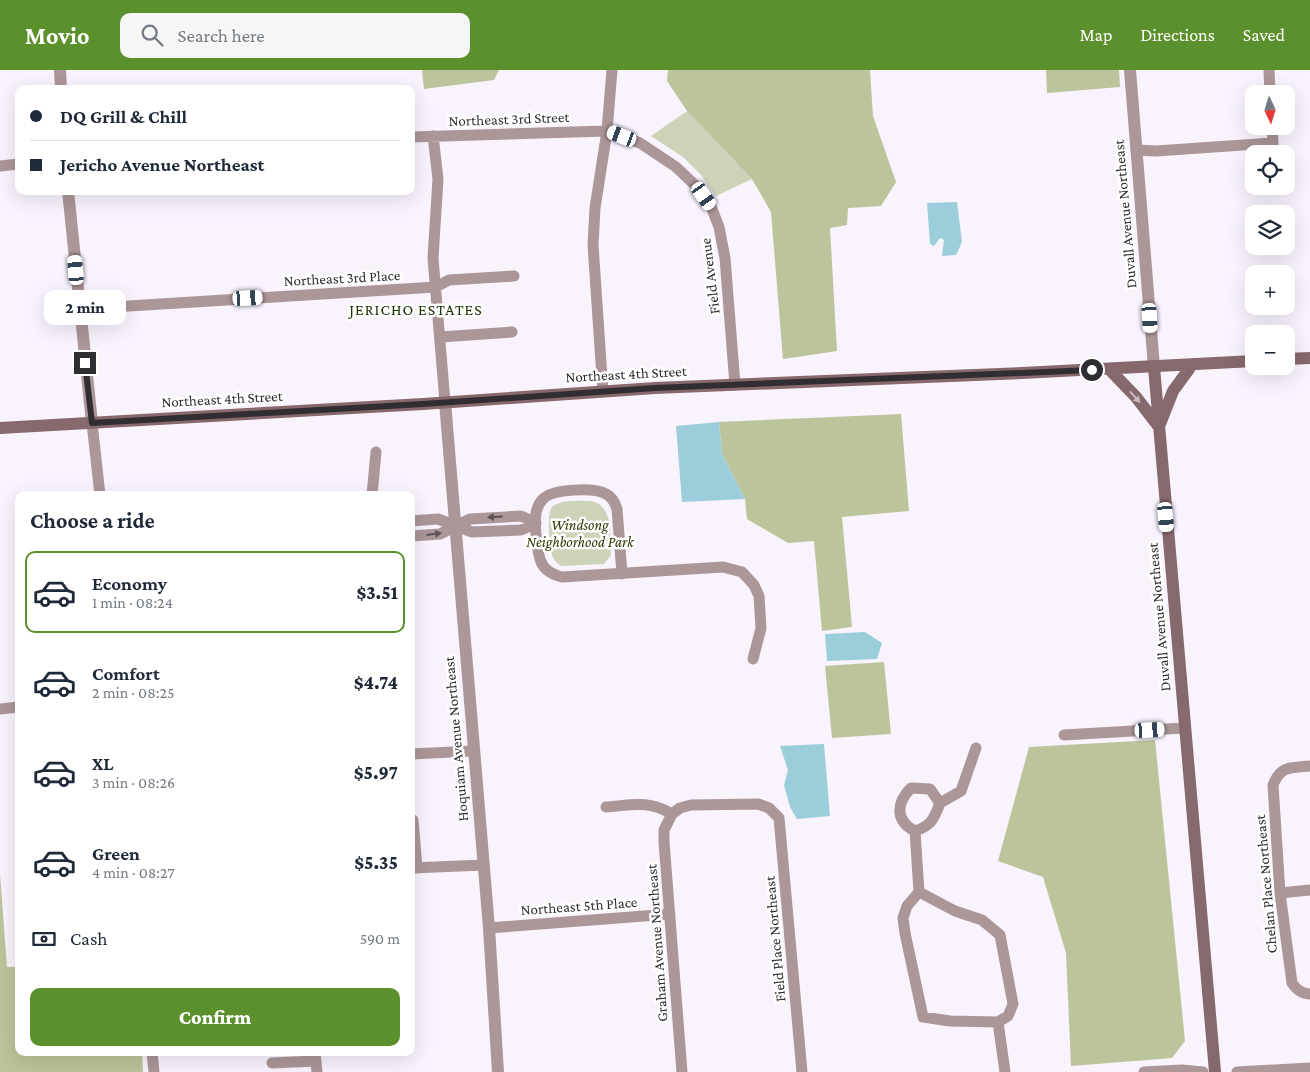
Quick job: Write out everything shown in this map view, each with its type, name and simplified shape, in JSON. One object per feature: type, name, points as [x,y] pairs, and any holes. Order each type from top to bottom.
[{"type":"main road","points":[[1295,359],[1310,358]]},
{"type":"main road","name":"Northeast 4th Street","points":[[0,428],[735,385],[1245,362]]},
{"type":"main road","points":[[1159,427],[1173,391],[1192,365]]},
{"type":"main road","name":"Duvall Avenue Northeast","points":[[1154,367],[1215,1072]]},
{"type":"main road","points":[[1109,369],[1136,397],[1159,427]]},
{"type":"street","points":[[60,70],[62,85]]},
{"type":"street","points":[[604,392],[593,245],[594,208],[607,131],[612,70]]},
{"type":"street","name":"Duvall Avenue Northeast","points":[[1130,70],[1154,367]]},
{"type":"street","points":[[1269,70],[1270,85]]},
{"type":"street","name":"Northeast 3rd Street","points":[[415,137],[607,131]]},
{"type":"street","name":"Field Avenue","points":[[607,131],[640,143],[675,166],[697,187],[710,204],[719,227],[725,258],[735,385]]},
{"type":"street","points":[[1136,150],[1156,151],[1274,143],[1273,135]]},
{"type":"street","points":[[433,136],[438,179],[433,258],[445,402]]},
{"type":"street","points":[[0,166],[15,164]]},
{"type":"street","points":[[68,195],[100,491]]},
{"type":"street","name":"Northeast 3rd Place","points":[[80,309],[436,287],[449,280],[514,276]]},
{"type":"street","points":[[440,337],[512,332]]},
{"type":"street","name":"Hoquiam Avenue Northeast","points":[[445,402],[489,928],[498,1072]]},
{"type":"street","points":[[372,491],[376,452]]},
{"type":"street","points":[[622,574],[617,509],[614,501],[607,494],[592,490],[558,492],[548,495],[543,499],[538,507],[536,523],[542,563],[554,575],[562,577],[622,574],[723,567],[742,572],[754,585],[759,596],[761,628],[753,659]]},
{"type":"street","points":[[415,521],[438,519],[472,532],[521,530],[536,523]]},
{"type":"street","points":[[415,536],[440,534],[455,527]]},
{"type":"street","points":[[0,709],[15,707]]},
{"type":"street","points":[[1064,735],[1184,728]]},
{"type":"street","points":[[940,803],[930,789],[911,788],[905,794],[901,804],[900,814],[902,821],[908,828],[915,831],[926,827],[935,817],[940,803],[962,791],[976,748]]},
{"type":"street","points":[[415,754],[473,751]]},
{"type":"street","name":"Chelan Place Northeast","points":[[1310,766],[1286,768],[1277,775],[1273,785],[1280,893],[1292,983],[1296,989],[1310,994]]},
{"type":"street","points":[[606,807],[649,804],[660,806],[672,814]]},
{"type":"street","name":"Field Place Northeast","points":[[672,814],[680,808],[690,805],[758,804],[769,808],[779,818],[802,1072]]},
{"type":"street","name":"Graham Avenue Northeast","points":[[672,814],[664,830],[682,1072]]},
{"type":"street","points":[[915,831],[919,892],[907,906],[903,918],[923,1016],[950,1021],[998,1022],[1008,1016],[1013,1004],[1000,935],[982,920],[955,911],[919,892]]},
{"type":"street","points":[[415,868],[484,865]]},
{"type":"street","points":[[1280,893],[1310,890]]},
{"type":"street","name":"Northeast 5th Place","points":[[489,928],[670,914]]},
{"type":"street","points":[[998,1022],[1005,1072]]},
{"type":"street","points":[[152,1056],[154,1072]]},
{"type":"street","points":[[272,1063],[316,1062]]},
{"type":"street","points":[[1237,1072],[1310,1068]]},
{"type":"street","points":[[1144,1072],[1182,1070],[1203,1072]]},
{"type":"green space","points":[[422,70],[499,70],[494,80],[424,89]]},
{"type":"green space","points":[[668,70],[870,70],[873,116],[896,182],[881,206],[848,208],[847,225],[830,228],[837,351],[783,359],[771,212],[752,179],[687,111],[667,81]]},
{"type":"green space","points":[[1046,70],[1119,70],[1120,87],[1047,93]]},
{"type":"green space","points":[[687,111],[752,179],[716,196],[701,175],[683,157],[651,136]]},
{"type":"green space","points":[[901,414],[909,511],[842,517],[852,627],[822,631],[814,541],[788,543],[747,519],[745,499],[722,454],[719,422]]},
{"type":"green space","name":"Windsong Neighborhood Park","points":[[591,501],[604,509],[607,515],[611,555],[604,564],[561,566],[553,558],[552,554],[549,532],[550,511],[552,507],[560,503]]},
{"type":"green space","points":[[884,662],[891,734],[832,738],[825,666]]},
{"type":"green space","points":[[1155,740],[1185,1041],[1172,1058],[1071,1066],[1066,953],[1043,877],[998,861],[1029,747]]},
{"type":"green space","points":[[0,874],[7,967],[15,967],[15,1056],[142,1056],[143,1072],[0,1072]]},
{"type":"water","points":[[957,202],[962,242],[956,255],[942,256],[944,240],[940,238],[934,246],[930,244],[927,203]]},
{"type":"water","points":[[719,422],[722,454],[745,499],[682,502],[676,426]]},
{"type":"water","points":[[865,632],[882,643],[877,659],[827,661],[825,634]]},
{"type":"water","points":[[824,744],[830,816],[797,819],[790,807],[784,785],[788,770],[780,746]]},
{"type":"district","name":"JERICHO ESTATES","points":[[416,309]]},
{"type":"route","points":[[85,363],[92,423],[423,404],[655,388],[1092,370]]}]
